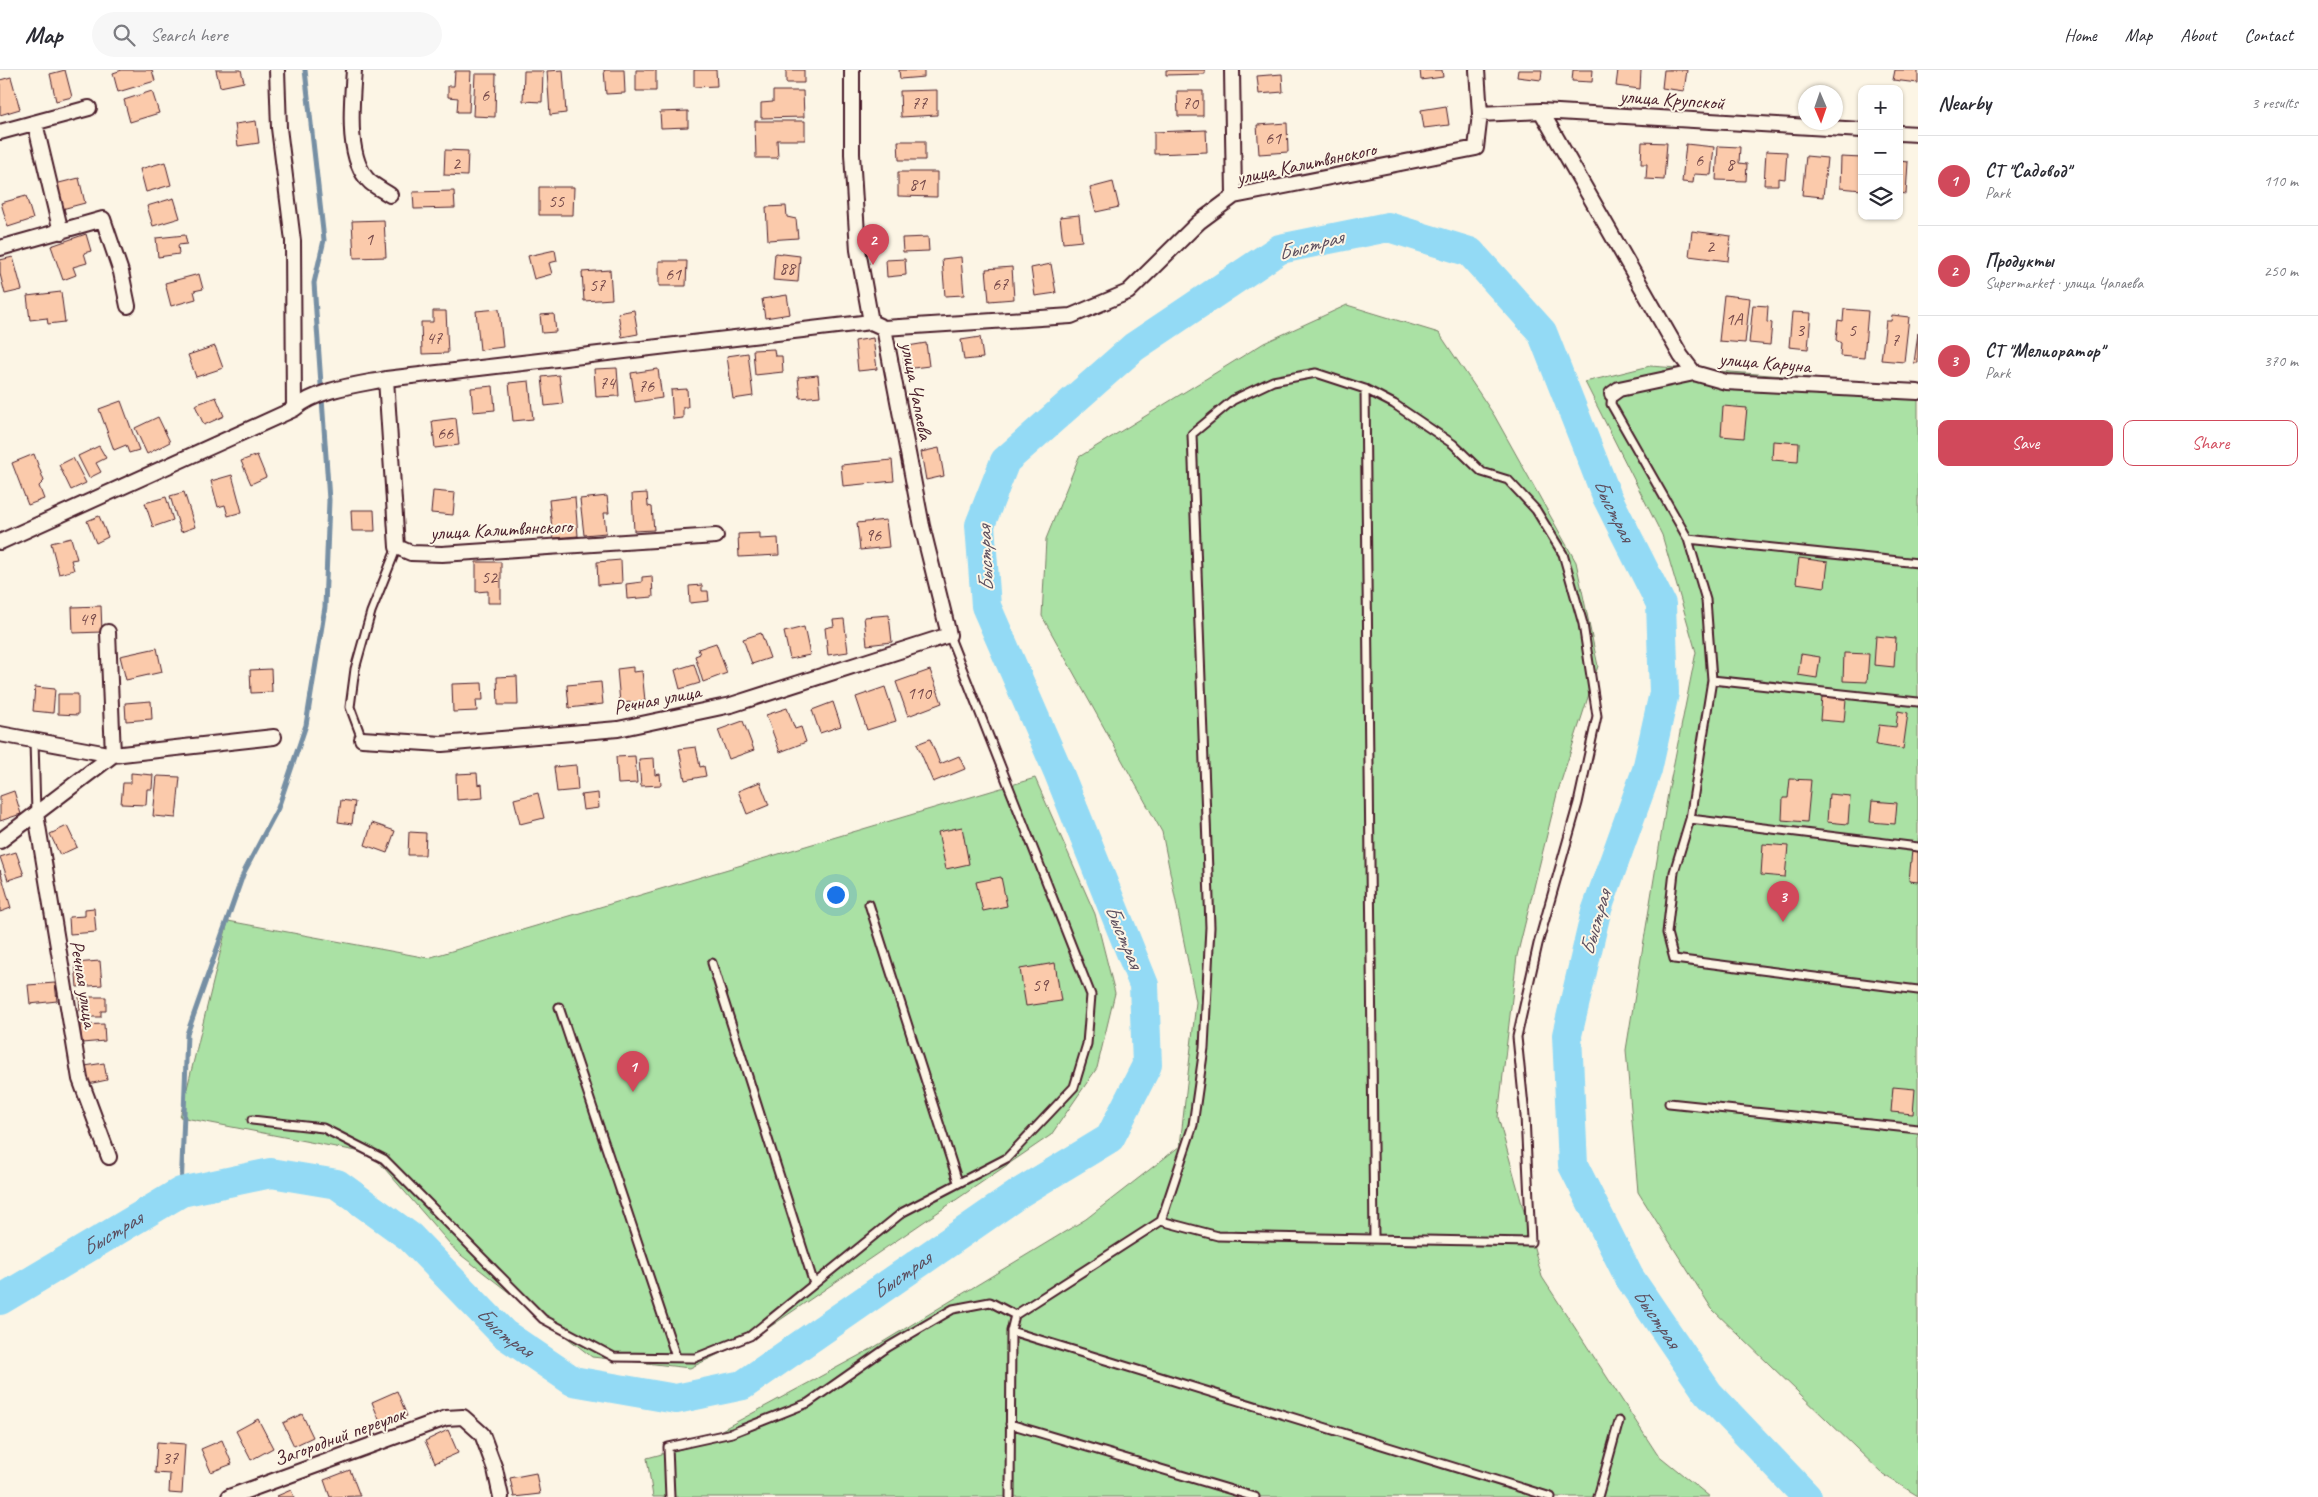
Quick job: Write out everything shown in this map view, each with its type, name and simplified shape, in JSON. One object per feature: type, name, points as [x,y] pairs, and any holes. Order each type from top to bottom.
[{"type":"street","points":[[277,70],[279,128],[293,241],[294,409]]},
{"type":"street","points":[[354,70],[352,101],[354,154],[369,182],[390,195]]},
{"type":"street","points":[[0,542],[294,409],[307,398],[380,380],[871,322],[858,250],[852,154],[852,70]]},
{"type":"street","points":[[1232,70],[1234,196]]},
{"type":"street","points":[[1477,70],[1480,114]]},
{"type":"street","points":[[0,132],[89,108]]},
{"type":"street","points":[[1541,110],[1681,356],[1694,373]]},
{"type":"street","name":"улица Крупской","points":[[1480,114],[1541,110],[1858,130]]},
{"type":"street","name":"улица Калитвянского","points":[[884,328],[1070,316],[1128,292],[1199,222],[1234,196],[1476,148],[1480,114]]},
{"type":"street","points":[[35,123],[60,232]]},
{"type":"street","points":[[1903,133],[1918,134]]},
{"type":"street","points":[[0,248],[103,219],[121,272],[128,306]]},
{"type":"street","name":"улица Чапаева","points":[[871,322],[884,328],[922,526],[949,635]]},
{"type":"street","name":"улица Каруна","points":[[1612,394],[1619,389],[1694,373],[1726,382],[1918,392]]},
{"type":"street","points":[[380,380],[397,547]]},
{"type":"street","name":"улица Калитвянского","points":[[397,547],[411,553],[442,554],[716,536]]},
{"type":"street","points":[[108,632],[113,755]]},
{"type":"street","name":"Речная улица","points":[[362,740],[442,744],[618,729],[731,705],[949,635]]},
{"type":"street","points":[[0,734],[113,755],[274,737]]},
{"type":"street","points":[[0,840],[113,755]]},
{"type":"street","name":"Речная улица","points":[[36,814],[80,1079],[109,1157]]},
{"type":"street","name":"Загородний переулок","points":[[229,1497],[446,1418],[463,1417],[482,1434],[495,1469],[501,1497]]},
{"type":"lane","points":[[1010,1497],[1011,1331],[1015,1315],[1161,1221],[1193,1125],[1204,1048],[1210,926],[1192,434],[1233,400],[1273,381],[1316,373],[1365,389],[1394,404],[1453,444],[1482,472],[1508,480],[1536,510],[1563,554],[1582,624],[1597,716],[1578,803],[1538,944],[1517,1037],[1525,1116],[1531,1242],[1218,1236],[1161,1221]]},
{"type":"lane","points":[[1365,389],[1374,1239]]},
{"type":"lane","points":[[1612,394],[1611,404],[1688,539],[1706,600],[1712,680],[1690,820],[1674,872],[1668,933],[1674,959],[1918,990]]},
{"type":"lane","points":[[1688,539],[1918,563]]},
{"type":"lane","points":[[362,740],[350,707],[355,669],[371,612],[397,547]]},
{"type":"lane","points":[[252,1120],[323,1128],[384,1159],[543,1319],[614,1357],[695,1358],[750,1336],[903,1212],[958,1182],[1008,1158],[1074,1087],[1087,1044],[1091,995],[949,635]]},
{"type":"lane","points":[[1712,680],[1918,702]]},
{"type":"lane","points":[[34,741],[36,814]]},
{"type":"lane","points":[[1690,820],[1918,847]]},
{"type":"lane","points":[[869,904],[958,1182]]},
{"type":"lane","points":[[712,963],[814,1284]]},
{"type":"lane","points":[[559,1007],[676,1357]]},
{"type":"lane","points":[[1669,1103],[1918,1129]]},
{"type":"lane","points":[[670,1497],[668,1448],[732,1433],[808,1403],[888,1347],[954,1309],[990,1302],[1015,1315]]},
{"type":"lane","points":[[1011,1331],[1551,1497]]},
{"type":"lane","points":[[1598,1497],[1619,1421]]},
{"type":"lane","points":[[1010,1424],[1255,1497]]},
{"type":"green space","points":[[1347,305],[1439,333],[1494,415],[1576,562],[1598,666],[1557,794],[1517,956],[1498,1117],[1542,1277],[1657,1454],[1710,1497],[653,1497],[647,1458],[692,1446],[873,1348],[1086,1219],[1180,1146],[1196,1002],[1162,832],[1042,616],[1046,539],[1079,457],[1264,343]]},
{"type":"green space","points":[[1650,366],[1918,386],[1918,1496],[1884,1475],[1712,1309],[1638,1192],[1626,1050],[1668,793],[1696,652],[1662,535],[1585,382]]},
{"type":"green space","points":[[1035,778],[1095,914],[1115,993],[1097,1068],[1051,1135],[758,1335],[690,1368],[592,1357],[457,1252],[372,1154],[180,1117],[228,921],[428,958]]},
{"type":"building","points":[[65,70],[72,97],[56,101],[50,74]]},
{"type":"building","points":[[122,70],[152,70],[155,81],[118,92],[113,73]]},
{"type":"building","points":[[216,70],[241,70],[244,82],[220,87]]},
{"type":"building","points":[[563,70],[566,113],[550,115],[547,71]]},
{"type":"building","points":[[604,70],[624,70],[625,93],[606,94]]},
{"type":"building","points":[[636,70],[656,70],[656,91],[636,91]]},
{"type":"building","points":[[694,70],[716,70],[717,86],[694,87]]},
{"type":"building","points":[[786,70],[804,70],[804,83],[786,83]]},
{"type":"building","points":[[899,70],[924,70],[924,77],[900,79]]},
{"type":"building","points":[[1166,70],[1205,70],[1205,74],[1166,75]]},
{"type":"building","points":[[1420,70],[1442,70],[1443,77],[1421,80]]},
{"type":"building","points":[[1518,70],[1542,70],[1541,80],[1517,77]]},
{"type":"building","points":[[1573,70],[1593,70],[1592,82],[1572,81]]},
{"type":"building","points":[[1618,70],[1641,70],[1640,89],[1616,86]]},
{"type":"building","points":[[1664,70],[1687,70],[1684,91],[1662,88]]},
{"type":"building","points":[[1895,70],[1918,70],[1918,83],[1893,80]]},
{"type":"building","points":[[455,71],[471,71],[469,112],[457,112],[458,98],[448,97],[448,86],[454,86]]},
{"type":"building","points":[[524,71],[543,71],[542,102],[523,101]]},
{"type":"building","points":[[475,74],[496,74],[495,117],[473,116]]},
{"type":"building","points":[[1282,74],[1283,92],[1259,94],[1257,76]]},
{"type":"building","points":[[11,77],[20,109],[0,115],[0,80]]},
{"type":"building","points":[[937,90],[937,115],[901,117],[900,91]]},
{"type":"building","points":[[152,91],[159,113],[130,122],[124,100]]},
{"type":"building","points":[[773,91],[803,91],[804,117],[761,118],[761,103],[773,102]]},
{"type":"building","points":[[1177,91],[1203,91],[1203,116],[1178,116]]},
{"type":"building","points":[[1446,106],[1449,125],[1424,128],[1421,110]]},
{"type":"building","points":[[688,111],[688,127],[661,128],[660,112]]},
{"type":"building","points":[[256,121],[259,143],[238,146],[235,124]]},
{"type":"building","points":[[755,121],[805,121],[805,140],[777,140],[778,158],[756,158]]},
{"type":"building","points":[[1287,123],[1288,152],[1259,154],[1257,125]]},
{"type":"building","points":[[1206,130],[1207,152],[1154,154],[1154,132]]},
{"type":"building","points":[[898,141],[925,141],[925,160],[899,160]]},
{"type":"building","points":[[1642,142],[1667,143],[1664,180],[1646,179],[1647,164],[1641,164]]},
{"type":"building","points":[[1686,144],[1714,147],[1711,175],[1694,174],[1693,183],[1682,182]]},
{"type":"building","points":[[1718,146],[1740,147],[1739,163],[1747,164],[1746,181],[1716,180]]},
{"type":"building","points":[[445,150],[468,151],[467,176],[444,175]]},
{"type":"building","points":[[1766,151],[1787,152],[1785,179],[1778,178],[1778,185],[1764,185]]},
{"type":"building","points":[[1806,156],[1827,158],[1823,197],[1802,195]]},
{"type":"building","points":[[1841,157],[1858,158],[1858,190],[1840,188]]},
{"type":"building","points":[[1903,161],[1908,162],[1906,194],[1903,194]]},
{"type":"building","points":[[165,162],[171,185],[146,192],[140,169]]},
{"type":"building","points":[[898,172],[937,172],[937,197],[898,196]]},
{"type":"building","points":[[79,178],[85,203],[62,209],[55,184]]},
{"type":"building","points":[[1113,182],[1119,207],[1096,212],[1090,188]]},
{"type":"building","points":[[539,187],[574,187],[573,215],[539,215]]},
{"type":"building","points":[[454,191],[455,208],[414,209],[413,192]]},
{"type":"building","points":[[26,196],[33,219],[8,227],[1,203]]},
{"type":"building","points":[[174,198],[180,218],[153,226],[147,206]]},
{"type":"building","points":[[786,206],[787,217],[796,219],[798,238],[768,240],[766,207]]},
{"type":"building","points":[[1079,215],[1082,241],[1063,243],[1060,217]]},
{"type":"building","points":[[384,220],[386,257],[354,258],[352,221]]},
{"type":"building","points":[[1692,231],[1731,236],[1728,261],[1689,256]]},
{"type":"building","points":[[86,234],[91,251],[84,253],[87,263],[73,267],[76,275],[63,280],[51,246]]},
{"type":"building","points":[[185,235],[187,244],[178,245],[179,254],[158,257],[156,238]]},
{"type":"building","points":[[928,237],[929,251],[903,252],[902,238]]},
{"type":"building","points":[[555,250],[557,261],[549,263],[552,274],[534,279],[528,256]]},
{"type":"building","points":[[775,253],[800,256],[798,282],[773,280]]},
{"type":"building","points":[[13,257],[22,290],[5,294],[0,274],[0,260]]},
{"type":"building","points":[[961,257],[964,295],[945,296],[942,259]]},
{"type":"building","points":[[905,259],[906,275],[887,277],[886,260]]},
{"type":"building","points":[[659,261],[687,261],[686,286],[659,286]]},
{"type":"building","points":[[1051,264],[1056,293],[1035,296],[1031,268]]},
{"type":"building","points":[[1012,267],[1014,299],[989,301],[986,269]]},
{"type":"building","points":[[610,270],[612,299],[584,301],[582,272]]},
{"type":"building","points":[[199,274],[203,289],[194,291],[196,299],[171,306],[165,283]]},
{"type":"building","points":[[61,292],[65,322],[48,324],[47,318],[30,320],[27,296]]},
{"type":"building","points":[[787,295],[790,314],[765,318],[762,299]]},
{"type":"building","points":[[1724,295],[1750,298],[1745,343],[1719,341]]},
{"type":"building","points":[[1753,305],[1768,306],[1767,322],[1772,323],[1770,345],[1749,343]]},
{"type":"building","points":[[499,309],[503,347],[480,350],[476,311]]},
{"type":"building","points":[[1844,309],[1868,311],[1864,358],[1840,356],[1841,343],[1836,340],[1838,320],[1843,321]]},
{"type":"building","points":[[634,310],[638,334],[622,337],[618,313]]},
{"type":"building","points":[[433,311],[446,311],[448,353],[422,354],[421,322],[433,322]]},
{"type":"building","points":[[1792,312],[1811,313],[1808,349],[1789,347]]},
{"type":"building","points":[[554,314],[556,332],[542,333],[540,315]]},
{"type":"building","points":[[1892,315],[1909,317],[1904,362],[1881,360],[1886,321],[1891,321]]},
{"type":"building","points":[[1918,333],[1918,363],[1914,363]]},
{"type":"building","points":[[980,337],[983,358],[964,360],[961,340]]},
{"type":"building","points":[[873,338],[877,369],[858,371],[855,341]]},
{"type":"building","points":[[926,343],[929,366],[905,369],[902,347]]},
{"type":"building","points":[[215,346],[223,368],[196,377],[188,355]]},
{"type":"building","points":[[774,349],[775,356],[782,356],[783,372],[755,375],[753,350]]},
{"type":"building","points":[[748,353],[753,396],[733,399],[727,356]]},
{"type":"building","points":[[617,368],[619,396],[596,397],[594,369]]},
{"type":"building","points":[[658,369],[662,398],[635,402],[631,373]]},
{"type":"building","points":[[559,375],[563,404],[545,406],[542,377]]},
{"type":"building","points":[[818,375],[820,396],[800,398],[798,377]]},
{"type":"building","points":[[529,381],[533,419],[513,421],[509,383]]},
{"type":"building","points":[[493,386],[495,410],[473,412],[471,388]]},
{"type":"building","points":[[687,389],[688,407],[683,407],[683,418],[673,419],[671,390]]},
{"type":"building","points":[[216,397],[224,416],[204,425],[195,405]]},
{"type":"building","points":[[121,401],[139,450],[129,453],[126,445],[114,450],[99,409]]},
{"type":"building","points":[[1723,406],[1747,408],[1744,438],[1721,436]]},
{"type":"building","points":[[158,417],[170,442],[147,454],[135,428]]},
{"type":"building","points":[[456,418],[459,445],[435,448],[432,421]]},
{"type":"building","points":[[1773,441],[1799,443],[1798,462],[1772,460]]},
{"type":"building","points":[[99,446],[106,458],[96,463],[101,472],[89,478],[78,456]]},
{"type":"building","points":[[939,448],[944,476],[926,480],[921,452]]},
{"type":"building","points":[[34,454],[44,481],[39,486],[44,499],[28,505],[12,463]]},
{"type":"building","points":[[257,455],[266,477],[251,484],[241,461]]},
{"type":"building","points":[[73,458],[86,483],[71,490],[59,465]]},
{"type":"building","points":[[892,460],[894,481],[843,486],[841,465]]},
{"type":"building","points":[[232,475],[242,512],[228,516],[225,505],[218,507],[211,481]]},
{"type":"building","points":[[433,491],[455,493],[453,515],[431,513]]},
{"type":"building","points":[[184,492],[195,527],[181,532],[170,496]]},
{"type":"building","points":[[647,493],[648,506],[652,507],[654,530],[634,531],[632,494]]},
{"type":"building","points":[[607,496],[609,513],[604,513],[606,533],[584,535],[580,499]]},
{"type":"building","points":[[166,497],[173,520],[153,527],[145,503]]},
{"type":"building","points":[[575,497],[578,536],[553,538],[549,500]]},
{"type":"building","points":[[351,510],[374,510],[375,531],[352,531]]},
{"type":"building","points":[[99,516],[108,537],[96,543],[87,521]]},
{"type":"building","points":[[886,520],[889,547],[860,550],[857,523]]},
{"type":"building","points":[[760,533],[760,539],[778,538],[779,555],[739,557],[738,534]]},
{"type":"building","points":[[71,538],[77,559],[71,560],[74,570],[59,574],[51,543]]},
{"type":"building","points":[[1799,558],[1828,562],[1825,587],[1796,583]]},
{"type":"building","points":[[621,560],[622,583],[598,585],[597,562]]},
{"type":"building","points":[[476,562],[501,562],[501,603],[488,603],[488,591],[476,592]]},
{"type":"building","points":[[652,576],[653,597],[627,599],[626,584],[642,582],[642,577]]},
{"type":"building","points":[[702,585],[702,591],[708,591],[709,601],[690,603],[689,586]]},
{"type":"building","points":[[101,606],[102,632],[73,633],[72,607]]},
{"type":"building","points":[[889,615],[892,642],[867,645],[864,617]]},
{"type":"building","points":[[844,619],[848,652],[828,655],[825,628],[834,626],[833,620]]},
{"type":"building","points":[[804,627],[810,655],[790,659],[784,632]]},
{"type":"building","points":[[761,633],[770,658],[752,664],[743,639]]},
{"type":"building","points":[[1876,636],[1896,638],[1894,667],[1874,665]]},
{"type":"building","points":[[716,643],[727,673],[703,682],[695,656],[700,654],[698,649]]},
{"type":"building","points":[[157,648],[162,672],[126,680],[120,656]]},
{"type":"building","points":[[1844,653],[1869,654],[1867,682],[1843,681]]},
{"type":"building","points":[[1801,654],[1820,657],[1817,678],[1798,675]]},
{"type":"building","points":[[694,664],[700,683],[680,689],[675,670]]},
{"type":"building","points":[[633,667],[633,672],[642,671],[645,701],[620,703],[617,669]]},
{"type":"building","points":[[271,669],[272,692],[251,693],[250,670]]},
{"type":"building","points":[[930,670],[942,703],[908,716],[896,682]]},
{"type":"building","points":[[517,676],[518,705],[498,705],[497,677]]},
{"type":"building","points":[[601,682],[603,704],[569,708],[567,685]]},
{"type":"building","points":[[482,683],[483,700],[476,700],[477,711],[453,712],[452,684]]},
{"type":"building","points":[[35,687],[55,689],[53,713],[33,711]]},
{"type":"building","points":[[885,687],[896,721],[867,730],[856,697]]},
{"type":"building","points":[[58,694],[78,694],[78,715],[58,714]]},
{"type":"building","points":[[1822,697],[1846,699],[1844,722],[1820,720]]},
{"type":"building","points":[[151,701],[152,719],[126,721],[125,703]]},
{"type":"building","points":[[833,702],[841,726],[820,733],[812,710]]},
{"type":"building","points":[[787,708],[795,729],[801,727],[806,742],[780,752],[766,715]]},
{"type":"building","points":[[1898,711],[1908,713],[1903,749],[1876,745],[1879,725],[1896,727]]},
{"type":"building","points":[[743,721],[754,750],[729,759],[718,730]]},
{"type":"building","points":[[930,739],[940,764],[959,756],[965,769],[933,782],[917,744]]},
{"type":"building","points":[[696,747],[700,767],[704,766],[706,776],[685,780],[679,749]]},
{"type":"building","points":[[635,756],[637,783],[618,784],[616,757]]},
{"type":"building","points":[[654,758],[655,775],[660,774],[661,785],[641,786],[639,759]]},
{"type":"building","points":[[576,765],[578,790],[557,792],[554,767]]},
{"type":"building","points":[[131,773],[153,775],[152,789],[147,789],[146,805],[121,804],[123,783],[131,783]]},
{"type":"building","points":[[477,773],[478,785],[482,784],[483,798],[457,800],[456,774]]},
{"type":"building","points":[[157,776],[180,777],[176,818],[153,816]]},
{"type":"building","points":[[1790,779],[1811,780],[1807,822],[1782,820],[1783,798],[1788,798]]},
{"type":"building","points":[[760,782],[769,805],[747,814],[738,791]]},
{"type":"building","points":[[14,791],[21,814],[0,821],[0,796]]},
{"type":"building","points":[[538,793],[544,818],[520,824],[514,799]]},
{"type":"building","points":[[598,793],[599,808],[583,810],[581,795]]},
{"type":"building","points":[[1829,794],[1850,796],[1848,824],[1827,822]]},
{"type":"building","points":[[341,800],[355,802],[352,824],[338,822]]},
{"type":"building","points":[[1872,801],[1897,803],[1895,824],[1870,822]]},
{"type":"building","points":[[372,823],[395,831],[387,853],[365,845]]},
{"type":"building","points":[[67,826],[77,847],[60,855],[50,834]]},
{"type":"building","points":[[962,827],[969,864],[946,869],[938,832]]},
{"type":"building","points":[[409,832],[426,833],[425,855],[408,855]]},
{"type":"building","points":[[1763,844],[1788,846],[1785,877],[1761,875]]},
{"type":"building","points":[[1912,850],[1918,851],[1918,882],[1909,881]]},
{"type":"building","points":[[16,852],[24,875],[8,880],[0,857]]},
{"type":"building","points":[[0,870],[11,908],[0,912]]},
{"type":"building","points":[[1001,877],[1007,906],[983,911],[976,882]]},
{"type":"building","points":[[94,908],[96,932],[70,934],[69,917],[85,916],[85,909]]},
{"type":"building","points":[[100,961],[102,985],[77,987],[75,963]]},
{"type":"building","points":[[1055,963],[1061,1001],[1026,1006],[1020,969]]},
{"type":"building","points":[[55,983],[57,1001],[30,1004],[28,985]]},
{"type":"building","points":[[79,997],[106,997],[106,1011],[101,1011],[101,1017],[90,1017],[90,1011],[80,1011]]},
{"type":"building","points":[[104,1024],[105,1041],[82,1043],[80,1025]]},
{"type":"building","points":[[104,1063],[107,1080],[88,1084],[85,1066]]},
{"type":"building","points":[[1893,1087],[1915,1089],[1913,1114],[1891,1112]]},
{"type":"building","points":[[397,1391],[407,1416],[382,1427],[372,1402]]},
{"type":"building","points":[[302,1414],[313,1437],[294,1446],[283,1423]]},
{"type":"building","points":[[258,1419],[273,1448],[251,1460],[236,1431]]},
{"type":"building","points":[[448,1430],[458,1453],[435,1463],[425,1441]]},
{"type":"building","points":[[222,1440],[232,1464],[211,1472],[201,1449]]},
{"type":"building","points":[[157,1442],[185,1444],[182,1494],[169,1493],[170,1474],[155,1473]]},
{"type":"building","points":[[350,1470],[360,1496],[330,1497],[324,1480]]},
{"type":"building","points":[[536,1473],[540,1494],[514,1497],[510,1478]]},
{"type":"building","points":[[291,1490],[294,1497],[277,1496]]},
{"type":"waterway","points":[[181,1192],[187,1034],[244,872],[278,808],[306,725],[325,607],[329,500],[314,283],[324,240],[305,70]]},
{"type":"waterway","name":"Быстрая","points":[[0,1300],[181,1192],[271,1173],[337,1184],[410,1237],[504,1334],[573,1381],[676,1399],[743,1385],[1021,1192],[1110,1138],[1147,1065],[1144,985],[1058,771],[986,606],[980,525],[1005,461],[1134,347],[1280,249],[1388,227],[1470,252],[1542,332],[1607,497],[1661,604],[1664,693],[1647,770],[1596,912],[1567,1035],[1573,1165],[1629,1277],[1708,1393],[1807,1497]]},
{"type":"place","name":"Продукты","points":[[873,265]]},
{"type":"place","name":"СТ \"Мелиоратор\"","points":[[1783,922]]},
{"type":"place","name":"СТ \"Садовод\"","points":[[633,1092]]}]
